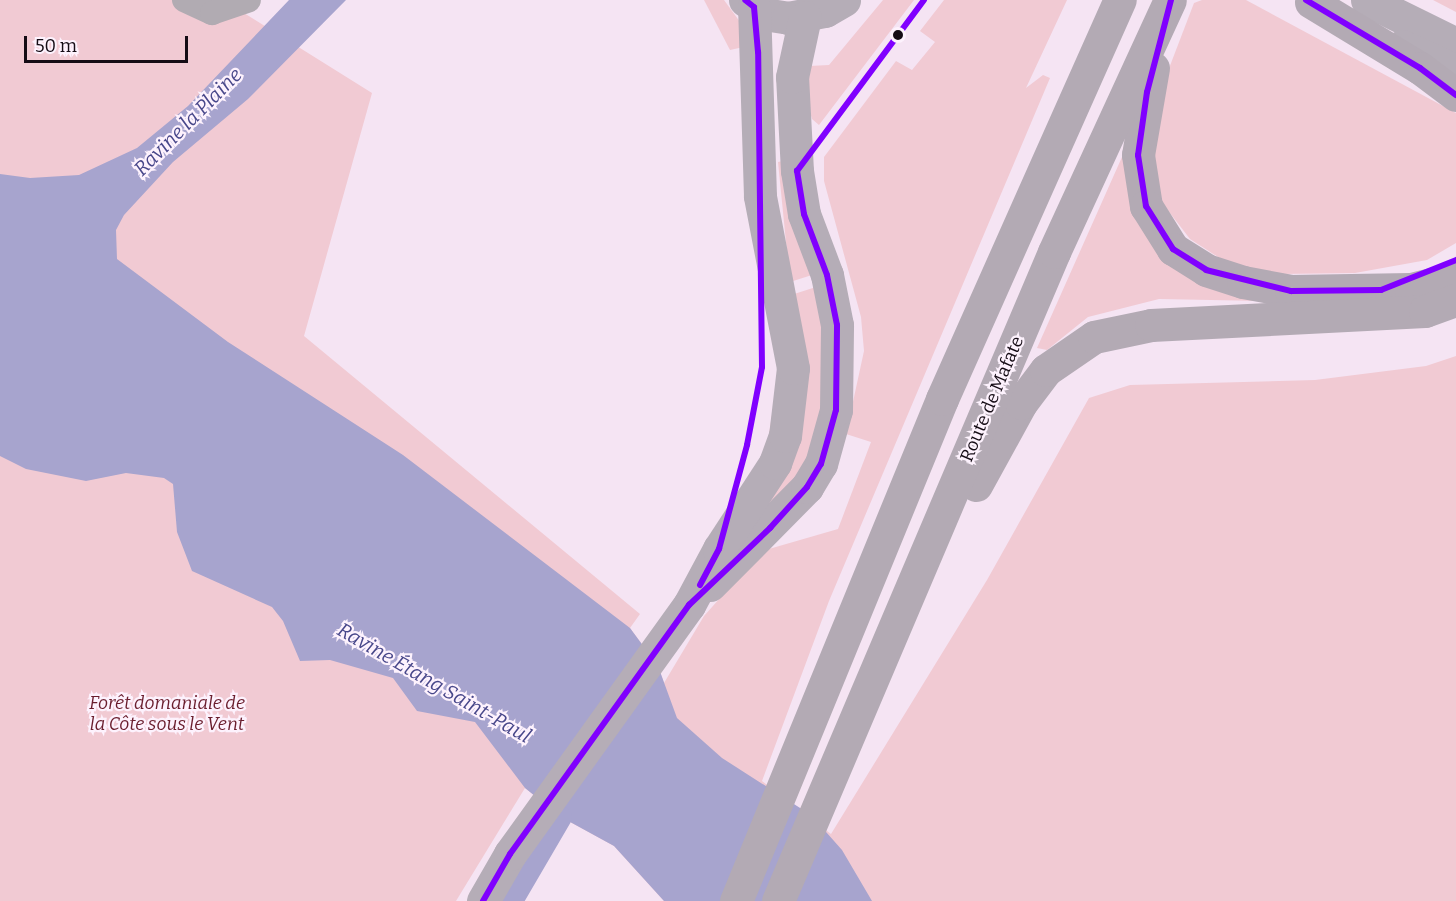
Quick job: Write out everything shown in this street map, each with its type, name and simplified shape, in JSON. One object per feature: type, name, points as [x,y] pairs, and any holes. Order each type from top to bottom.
[{"type":"highway","points":[[736,901],[814,715],[850,616],[942,399],[1120,0]]},
{"type":"highway","points":[[1171,0],[1147,92],[1138,155],[1146,206],[1173,249],[1206,270],[1243,282],[1291,291],[1411,289],[1456,279]]},
{"type":"highway","name":"Route de Mafate","points":[[778,901],[823,802],[1054,252],[1171,0]]},
{"type":"highway","points":[[1309,1],[1456,95]]},
{"type":"highway","points":[[1381,290],[1456,260]]},
{"type":"highway","points":[[887,646],[1021,403],[1046,370],[1064,355],[1094,337],[1151,325],[1361,317],[1425,311],[1456,300]]},
{"type":"main road","points":[[749,4],[770,15],[805,17],[844,0]]},
{"type":"main road","points":[[1367,0],[1456,44]]},
{"type":"main road","points":[[1309,1],[1456,71]]},
{"type":"main road","points":[[483,901],[510,854],[689,605],[719,549],[775,463],[785,436],[793,368],[760,196],[749,4]]},
{"type":"main road","points":[[689,605],[807,487],[821,465],[833,428],[837,325],[826,275],[804,214],[797,171],[792,77],[805,17]]},
{"type":"street","points":[[184,0],[212,13],[249,0]]},
{"type":"green space","name":"Forêt domaniale de la Côte sous le Vent","points":[[0,0],[223,0],[372,93],[304,336],[640,614],[630,628],[658,666],[664,683],[704,616],[762,551],[838,529],[871,442],[846,434],[864,351],[861,317],[824,181],[824,157],[896,61],[912,70],[935,42],[920,31],[944,0],[1067,0],[1026,88],[1043,75],[1050,78],[829,601],[762,781],[831,834],[987,580],[1089,398],[1130,385],[1315,380],[1426,366],[1456,356],[1456,901],[664,901],[614,846],[561,817],[525,788],[456,901],[0,901]]},
{"type":"green space","points":[[704,0],[724,0],[743,26],[748,46],[730,50]]},
{"type":"green space","points":[[883,0],[914,0],[819,125],[812,119],[807,101],[809,66],[829,65]]},
{"type":"green space","points":[[1202,0],[1246,0],[1456,113],[1456,243],[1427,260],[1355,273],[1280,274],[1232,266],[1190,239],[1163,204],[1151,164],[1150,118],[1194,3]]},
{"type":"green space","points":[[1433,0],[1456,0],[1456,12]]},
{"type":"green space","points":[[1122,157],[1134,201],[1263,301],[1159,299],[1088,317],[1047,350],[1037,348]]},
{"type":"green space","points":[[783,161],[812,275],[790,282],[778,162]]},
{"type":"green space","points":[[816,287],[827,326],[820,450],[769,514],[758,503],[791,295]]},
{"type":"water","points":[[289,0],[346,0],[248,99],[173,162],[124,215],[116,230],[117,259],[228,342],[403,455],[630,628],[658,666],[677,718],[722,758],[811,815],[842,850],[872,901],[664,901],[614,846],[561,817],[525,788],[475,722],[417,711],[393,678],[330,660],[300,661],[283,621],[272,607],[192,571],[177,532],[173,484],[164,478],[126,473],[86,481],[26,469],[0,456],[0,174],[30,178],[79,175],[137,148],[188,106]]},
{"type":"waterway","points":[[512,901],[561,817]]},
{"type":"transit line","points":[[700,585],[719,549],[747,445],[762,367],[758,52],[754,7],[745,0]]},
{"type":"transit line","points":[[483,901],[510,854],[689,605],[770,528],[807,487],[821,464],[836,410],[837,325],[827,275],[804,214],[797,171],[924,0]]},
{"type":"transit line","points":[[1171,0],[1147,92],[1138,155],[1146,206],[1173,249],[1206,270],[1291,291],[1381,290],[1456,260]]},
{"type":"transit line","points":[[1306,0],[1420,68],[1456,95]]},
{"type":"water label","name":"Ravine la Plaine","points":[[188,122]]},
{"type":"water label","name":"Ravine Étang Saint-Paul","points":[[434,683]]}]
